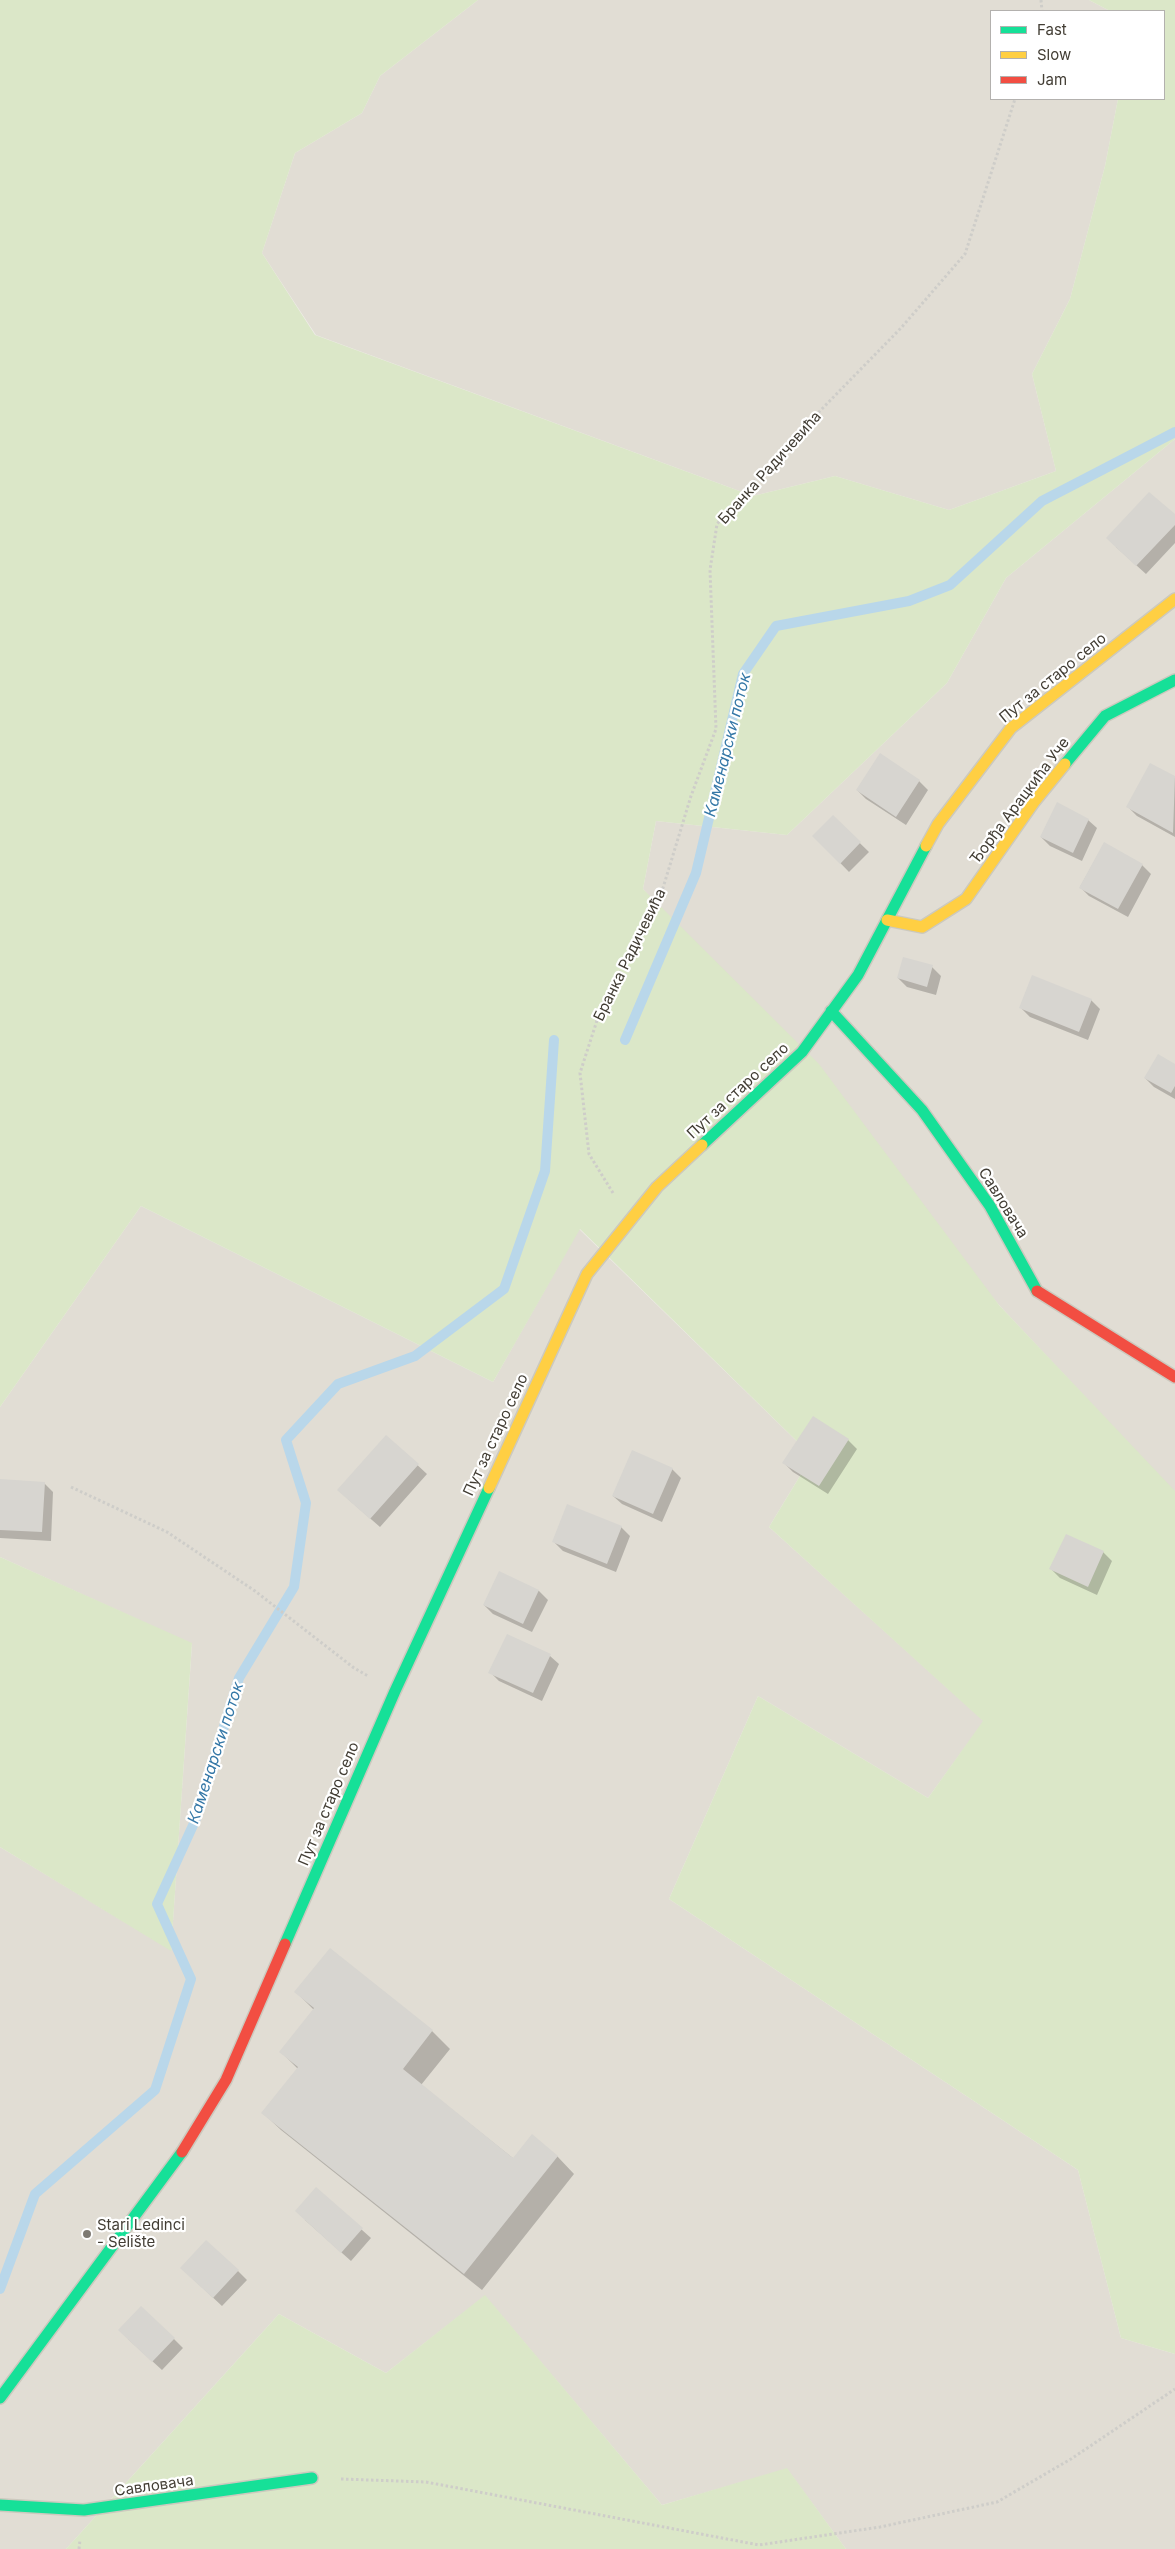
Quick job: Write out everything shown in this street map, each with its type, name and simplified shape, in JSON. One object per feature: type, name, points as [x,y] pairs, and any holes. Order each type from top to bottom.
[{"type":"street","name":"Пут за старо село","points":[[0,2398],[160,2184],[194,2134],[226,2080],[395,1691],[587,1274],[657,1186],[802,1052],[858,975],[938,824],[1011,728],[1175,599]]},
{"type":"street","name":"Ђорђа Арацкића Уче","points":[[887,920],[922,927],[966,899],[1034,802],[1105,716],[1175,680]]},
{"type":"street","name":"Савловача","points":[[831,1011],[922,1110],[990,1206],[1037,1291],[1175,1377]]},
{"type":"street","name":"Савловача","points":[[0,2505],[84,2510],[312,2478]]},
{"type":"path","name":"Бранка Радичевића","points":[[630,1221],[589,1154],[580,1073],[602,1005],[659,901],[690,796],[716,729],[710,570],[717,524],[771,462],[901,328],[965,254],[1015,100]]},
{"type":"path","points":[[70,1486],[167,1532],[255,1591],[354,1668],[395,1691]]},
{"type":"path","points":[[312,2478],[426,2482],[758,2545],[880,2527],[997,2502],[1071,2459],[1175,2389]]},
{"type":"shaded area","points":[[478,0],[1089,0],[1108,10],[990,10],[990,100],[1118,100],[1105,166],[1070,299],[1032,374],[1056,471],[949,510],[835,476],[753,496],[316,335],[262,253],[295,153],[362,113],[380,76]]},
{"type":"shaded area","points":[[1175,439],[1174,1492],[999,1305],[643,889],[656,821],[787,835],[947,683],[1006,578]]},
{"type":"shaded area","points":[[141,1206],[493,1382],[579,1229],[812,1456],[769,1527],[984,1721],[928,1798],[758,1696],[669,1899],[1078,2170],[1121,2338],[1175,2354],[1175,2549],[846,2549],[787,2469],[662,2505],[485,2296],[386,2373],[279,2314],[66,2549],[0,2549],[0,1847],[171,1950],[192,1644],[0,1557],[0,1407]]},
{"type":"green space","points":[[0,0],[478,0],[380,76],[362,113],[295,153],[262,253],[315,335],[753,496],[835,476],[949,510],[1056,471],[1032,374],[1070,299],[1105,166],[1118,100],[1165,100],[1165,10],[1108,10],[1089,0],[1175,0],[1175,439],[1006,578],[947,683],[787,835],[656,821],[643,889],[819,1064],[999,1305],[1175,1491],[1175,2354],[1121,2338],[1078,2170],[669,1899],[758,1696],[928,1798],[983,1721],[769,1527],[812,1456],[580,1229],[493,1382],[141,1206],[0,1407]]},
{"type":"green space","points":[[0,1557],[192,1643],[171,1951],[0,1847]]},
{"type":"green space","points":[[485,2295],[662,2505],[787,2468],[846,2549],[66,2549],[279,2314],[386,2373]]},
{"type":"building","points":[[1149,492],[1175,514],[1175,525],[1136,566],[1106,538]]},
{"type":"building","points":[[880,753],[920,780],[896,817],[856,790]]},
{"type":"building","points":[[1150,763],[1175,776],[1173,833],[1126,807]]},
{"type":"building","points":[[1057,802],[1089,819],[1073,853],[1040,837]]},
{"type":"building","points":[[833,815],[861,842],[840,864],[812,836]]},
{"type":"building","points":[[1104,842],[1143,864],[1118,909],[1079,888]]},
{"type":"building","points":[[903,957],[933,965],[927,987],[897,978]]},
{"type":"building","points":[[1032,975],[1092,999],[1079,1032],[1019,1008]]},
{"type":"building","points":[[1158,1054],[1175,1064],[1175,1086],[1171,1093],[1144,1078]]},
{"type":"building","points":[[813,1416],[849,1439],[819,1486],[782,1463]]},
{"type":"building","points":[[386,1435],[419,1464],[370,1519],[337,1490]]},
{"type":"building","points":[[632,1450],[673,1468],[653,1514],[612,1496]]},
{"type":"building","points":[[0,1479],[45,1482],[42,1532],[0,1530]]},
{"type":"building","points":[[567,1504],[622,1526],[607,1564],[552,1542]]},
{"type":"building","points":[[1066,1534],[1104,1551],[1088,1587],[1049,1569]]},
{"type":"building","points":[[499,1571],[539,1590],[523,1624],[483,1605]]},
{"type":"building","points":[[507,1634],[551,1654],[533,1693],[488,1673]]},
{"type":"building","points":[[330,1948],[433,2030],[403,2069],[513,2158],[532,2134],[558,2156],[464,2274],[261,2113],[298,2067],[279,2052],[314,2008],[294,1992]]},
{"type":"building","points":[[316,2187],[363,2228],[341,2253],[295,2211]]},
{"type":"building","points":[[206,2240],[239,2270],[213,2298],[180,2268]]},
{"type":"building","points":[[141,2306],[175,2338],[152,2362],[118,2330]]},
{"type":"waterway","name":"Каменарски поток","points":[[625,1040],[696,873],[743,674],[776,626],[909,601],[950,585],[1042,501],[1175,432]]},
{"type":"waterway","name":"Каменарски поток","points":[[0,2289],[35,2194],[155,2090],[191,1979],[157,1904],[195,1821],[239,1678],[294,1587],[306,1503],[286,1440],[338,1384],[415,1356],[504,1289],[545,1171],[554,1040]]},
{"type":"traffic: fast","points":[[1065,764],[1105,716],[1175,680]]},
{"type":"traffic: fast","points":[[702,1145],[802,1052],[858,975],[926,846]]},
{"type":"traffic: fast","points":[[831,1011],[922,1110],[990,1206],[1037,1291]]},
{"type":"traffic: fast","points":[[285,1944],[395,1691],[489,1488]]},
{"type":"traffic: fast","points":[[0,2398],[182,2152]]},
{"type":"traffic: fast","points":[[0,2505],[84,2510],[312,2478]]},
{"type":"traffic: slow","points":[[926,846],[938,824],[1011,728],[1175,599]]},
{"type":"traffic: slow","points":[[887,920],[922,927],[966,899],[1034,802],[1065,764]]},
{"type":"traffic: slow","points":[[489,1488],[587,1274],[657,1187],[702,1145]]},
{"type":"traffic: jam","points":[[1037,1291],[1175,1377]]},
{"type":"traffic: jam","points":[[182,2152],[226,2080],[285,1944]]},
{"type":"place","name":"Stari Ledinci - Selište","points":[[87,2234]]}]
